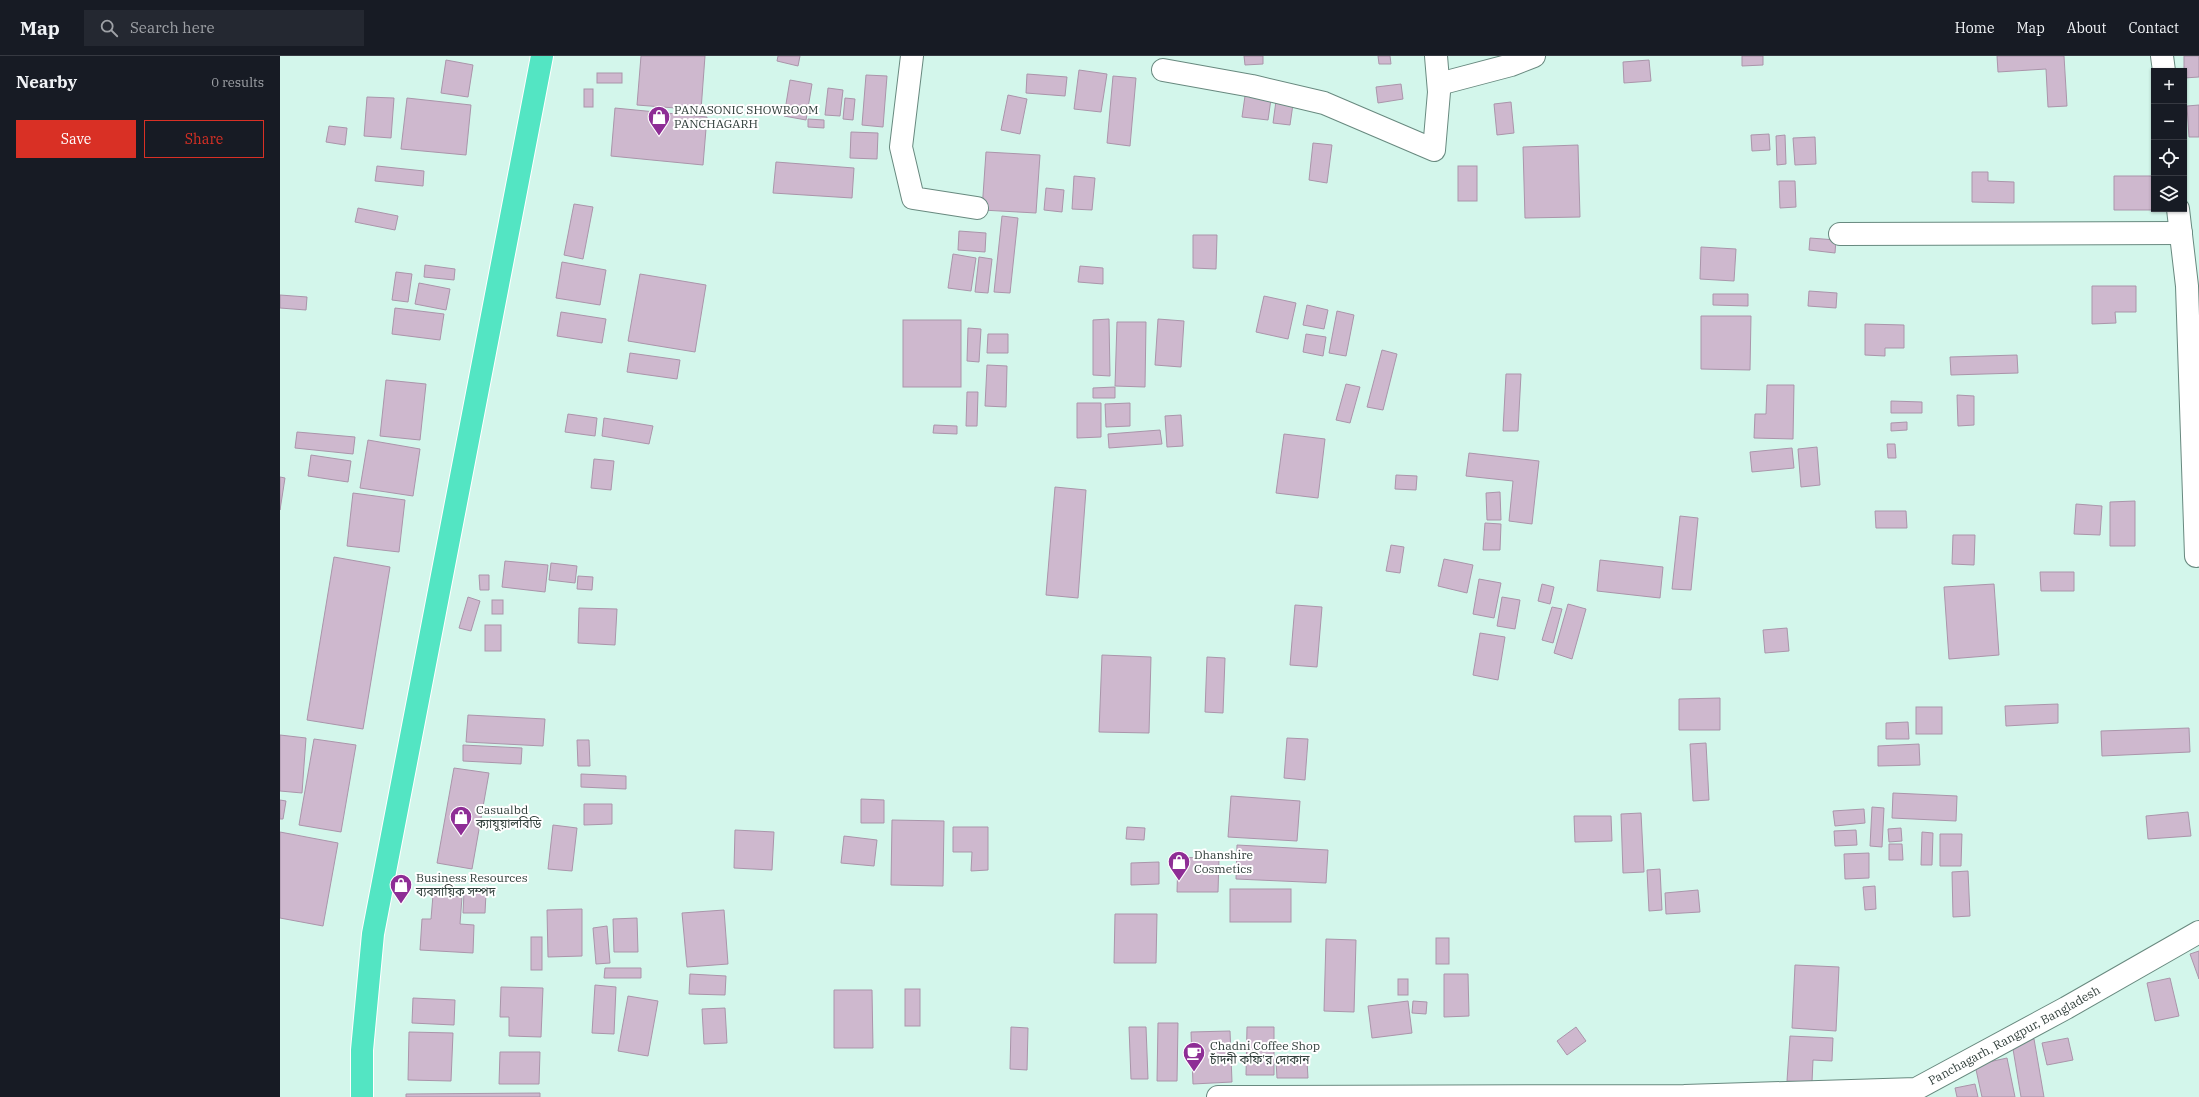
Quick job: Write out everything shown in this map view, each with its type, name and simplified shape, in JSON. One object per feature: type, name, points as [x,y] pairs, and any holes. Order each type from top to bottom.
[{"type":"highway","points":[[362,1097],[362,1050],[373,934],[542,56]]},
{"type":"street","points":[[912,56],[901,147],[913,198],[977,208]]},
{"type":"street","points":[[1162,70],[1252,86],[1324,103],[1434,150],[1438,84],[1436,56]]},
{"type":"street","points":[[1438,84],[1512,65],[1534,56]]},
{"type":"street","points":[[2162,56],[2164,68]]},
{"type":"street","points":[[2178,212],[2187,286],[2196,556]]},
{"type":"street","points":[[1840,234],[2181,233]]},
{"type":"street","name":"Panchagarh, Rangpur, Bangladesh","points":[[1218,1097],[1684,1096],[1916,1089],[2066,1008],[2199,932]]},
{"type":"building","points":[[641,56],[705,56],[701,110],[637,105]]},
{"type":"building","points":[[778,56],[800,56],[798,66],[777,61]]},
{"type":"building","points":[[1244,56],[1263,56],[1263,64],[1245,65]]},
{"type":"building","points":[[1378,56],[1390,56],[1391,64],[1379,64]]},
{"type":"building","points":[[1742,56],[1763,56],[1763,65],[1742,66]]},
{"type":"building","points":[[1997,56],[2064,56],[2067,106],[2048,107],[2046,69],[1998,72]]},
{"type":"building","points":[[2184,56],[2199,56],[2199,77],[2187,78],[2187,68],[2184,68]]},
{"type":"building","points":[[446,60],[473,65],[468,97],[441,93]]},
{"type":"building","points":[[1649,60],[1651,81],[1624,83],[1623,62]]},
{"type":"building","points":[[1079,70],[1107,74],[1101,112],[1074,109]]},
{"type":"building","points":[[597,73],[622,73],[622,83],[597,83]]},
{"type":"building","points":[[1027,74],[1067,77],[1065,96],[1026,93]]},
{"type":"building","points":[[866,75],[887,76],[883,127],[862,125]]},
{"type":"building","points":[[1113,76],[1136,78],[1130,146],[1107,143]]},
{"type":"building","points":[[790,80],[812,84],[806,120],[784,116]]},
{"type":"building","points":[[1401,84],[1403,99],[1378,103],[1376,87]]},
{"type":"building","points":[[828,88],[843,90],[840,116],[825,115]]},
{"type":"building","points":[[584,89],[593,89],[593,107],[584,107]]},
{"type":"building","points":[[1008,95],[1027,99],[1020,134],[1001,130]]},
{"type":"building","points":[[1245,96],[1271,99],[1268,120],[1242,117]]},
{"type":"building","points":[[367,97],[394,98],[391,138],[364,136]]},
{"type":"building","points":[[407,98],[471,105],[466,155],[401,149]]},
{"type":"building","points":[[845,98],[855,99],[853,120],[843,119]]},
{"type":"building","points":[[1276,101],[1293,104],[1290,125],[1273,123]]},
{"type":"building","points":[[1511,102],[1514,133],[1497,135],[1494,104]]},
{"type":"building","points":[[2199,105],[2199,137],[2189,137],[2187,106]]},
{"type":"building","name":"PANASONIC SHOWROOM PANCHAGARH","points":[[615,108],[707,117],[703,165],[611,156]]},
{"type":"building","points":[[808,119],[824,120],[824,128],[808,127]]},
{"type":"building","points":[[329,126],[347,128],[345,145],[326,142]]},
{"type":"building","points":[[851,132],[878,133],[877,159],[850,158]]},
{"type":"building","points":[[1769,134],[1770,150],[1752,151],[1751,135]]},
{"type":"building","points":[[1785,135],[1786,164],[1777,165],[1776,136]]},
{"type":"building","points":[[1815,137],[1816,164],[1795,165],[1793,138]]},
{"type":"building","points":[[1313,143],[1332,145],[1327,183],[1309,180]]},
{"type":"building","points":[[1578,145],[1580,217],[1525,218],[1523,147]]},
{"type":"building","points":[[986,152],[1040,155],[1036,213],[982,210]]},
{"type":"building","points":[[776,162],[854,168],[852,198],[773,193]]},
{"type":"building","points":[[377,166],[424,171],[423,186],[375,181]]},
{"type":"building","points":[[1458,166],[1477,166],[1477,201],[1458,201]]},
{"type":"building","points":[[1972,172],[1988,172],[1988,181],[2014,182],[2014,203],[1972,202]]},
{"type":"building","points":[[1074,176],[1095,178],[1092,210],[1072,209]]},
{"type":"building","points":[[2114,176],[2151,176],[2151,210],[2114,210]]},
{"type":"building","points":[[1779,181],[1795,181],[1796,207],[1780,208]]},
{"type":"building","points":[[1046,188],[1064,190],[1062,212],[1044,210]]},
{"type":"building","points":[[574,204],[593,207],[583,259],[564,255]]},
{"type":"building","points":[[358,208],[398,216],[395,230],[355,222]]},
{"type":"building","points":[[1002,216],[1018,218],[1010,293],[994,292]]},
{"type":"building","points":[[959,231],[986,233],[985,252],[958,250]]},
{"type":"building","points":[[1193,235],[1217,235],[1216,269],[1193,268]]},
{"type":"building","points":[[1810,238],[1836,240],[1835,253],[1809,250]]},
{"type":"building","points":[[1701,247],[1736,249],[1734,281],[1700,279]]},
{"type":"building","points":[[953,254],[976,258],[971,291],[948,288]]},
{"type":"building","points":[[979,257],[992,259],[988,293],[975,292]]},
{"type":"building","points":[[562,262],[606,270],[600,305],[556,298]]},
{"type":"building","points":[[425,265],[455,269],[454,280],[424,277]]},
{"type":"building","points":[[1080,266],[1103,268],[1103,284],[1078,282]]},
{"type":"building","points":[[396,272],[412,274],[408,302],[392,300]]},
{"type":"building","points":[[640,274],[706,285],[695,352],[628,341]]},
{"type":"building","points":[[419,283],[450,289],[446,310],[415,304]]},
{"type":"building","points":[[2092,286],[2136,286],[2136,312],[2115,312],[2116,323],[2092,324]]},
{"type":"building","points":[[1809,291],[1837,293],[1836,308],[1808,306]]},
{"type":"building","points":[[1713,294],[1748,294],[1748,306],[1713,305]]},
{"type":"building","points":[[280,295],[307,297],[306,310],[280,308]]},
{"type":"building","points":[[1264,296],[1296,303],[1288,339],[1256,332]]},
{"type":"building","points":[[1307,305],[1328,310],[1324,329],[1303,325]]},
{"type":"building","points":[[395,308],[444,314],[440,340],[392,334]]},
{"type":"building","points":[[1337,311],[1354,315],[1346,356],[1329,353]]},
{"type":"building","points":[[561,312],[606,319],[602,343],[557,336]]},
{"type":"building","points":[[1701,316],[1751,316],[1750,370],[1701,369]]},
{"type":"building","points":[[1109,319],[1110,376],[1093,375],[1093,320]]},
{"type":"building","points":[[1158,319],[1184,321],[1181,367],[1155,365]]},
{"type":"building","points":[[903,320],[961,320],[961,387],[903,387]]},
{"type":"building","points":[[1117,322],[1146,322],[1145,387],[1115,386]]},
{"type":"building","points":[[1865,324],[1904,325],[1904,348],[1885,348],[1885,356],[1865,355]]},
{"type":"building","points":[[968,328],[981,329],[979,362],[967,361]]},
{"type":"building","points":[[988,334],[1008,334],[1008,353],[987,353]]},
{"type":"building","points":[[1306,334],[1326,337],[1323,356],[1303,352]]},
{"type":"building","points":[[1382,350],[1397,354],[1383,410],[1367,407]]},
{"type":"building","points":[[630,353],[680,360],[677,379],[627,372]]},
{"type":"building","points":[[2017,355],[2018,373],[1951,375],[1950,357]]},
{"type":"building","points":[[987,365],[1007,366],[1006,407],[985,406]]},
{"type":"building","points":[[1506,374],[1521,374],[1518,431],[1503,431]]},
{"type":"building","points":[[386,380],[426,384],[420,440],[380,436]]},
{"type":"building","points":[[1346,384],[1360,387],[1350,423],[1336,420]]},
{"type":"building","points":[[1767,385],[1794,385],[1793,439],[1754,438],[1755,414],[1766,414]]},
{"type":"building","points":[[1115,387],[1115,398],[1093,398],[1093,388]]},
{"type":"building","points":[[967,392],[978,392],[977,426],[966,426]]},
{"type":"building","points":[[1957,395],[1974,396],[1974,425],[1958,426]]},
{"type":"building","points":[[1891,401],[1922,402],[1922,413],[1891,413]]},
{"type":"building","points":[[1077,403],[1101,403],[1101,437],[1077,438]]},
{"type":"building","points":[[1130,403],[1130,426],[1106,427],[1105,404]]},
{"type":"building","points":[[568,414],[597,418],[595,436],[565,432]]},
{"type":"building","points":[[1181,415],[1183,446],[1167,447],[1165,416]]},
{"type":"building","points":[[604,418],[653,426],[649,444],[602,436]]},
{"type":"building","points":[[1907,422],[1907,430],[1891,431],[1891,423]]},
{"type":"building","points":[[934,425],[957,426],[957,434],[933,433]]},
{"type":"building","points":[[1160,430],[1162,444],[1109,448],[1108,434]]},
{"type":"building","points":[[297,432],[355,437],[353,454],[295,448]]},
{"type":"building","points":[[1284,434],[1325,439],[1318,498],[1276,493]]},
{"type":"building","points":[[368,440],[420,449],[413,496],[360,488]]},
{"type":"building","points":[[1887,444],[1895,444],[1896,458],[1888,458]]},
{"type":"building","points":[[1817,447],[1820,485],[1801,487],[1798,449]]},
{"type":"building","points":[[1792,448],[1794,468],[1752,472],[1750,452]]},
{"type":"building","points":[[1469,453],[1539,461],[1532,524],[1509,521],[1513,481],[1466,476]]},
{"type":"building","points":[[311,455],[351,461],[348,482],[308,476]]},
{"type":"building","points":[[594,459],[614,461],[611,490],[591,488]]},
{"type":"building","points":[[1396,475],[1417,476],[1416,490],[1395,489]]},
{"type":"building","points":[[280,477],[285,478],[280,510]]},
{"type":"building","points":[[1055,487],[1086,490],[1078,598],[1046,595]]},
{"type":"building","points":[[1500,492],[1501,520],[1487,520],[1486,493]]},
{"type":"building","points":[[353,493],[405,500],[399,552],[347,546]]},
{"type":"building","points":[[2135,501],[2135,546],[2110,546],[2110,502]]},
{"type":"building","points":[[2076,504],[2102,506],[2100,535],[2074,534]]},
{"type":"building","points":[[1875,511],[1906,511],[1907,528],[1876,528]]},
{"type":"building","points":[[1680,516],[1698,518],[1691,590],[1672,589]]},
{"type":"building","points":[[1485,523],[1501,524],[1500,550],[1483,550]]},
{"type":"building","points":[[1953,535],[1975,535],[1974,565],[1952,564]]},
{"type":"building","points":[[1391,545],[1404,547],[1400,573],[1386,571]]},
{"type":"building","points":[[334,557],[390,567],[363,729],[307,720]]},
{"type":"building","points":[[1444,559],[1473,565],[1467,593],[1438,586]]},
{"type":"building","points":[[1600,560],[1663,567],[1660,598],[1597,591]]},
{"type":"building","points":[[505,561],[548,565],[545,592],[502,587]]},
{"type":"building","points":[[551,563],[577,566],[575,583],[549,580]]},
{"type":"building","points":[[2040,572],[2074,572],[2074,591],[2041,591]]},
{"type":"building","points":[[479,575],[489,575],[489,590],[480,590]]},
{"type":"building","points":[[578,576],[593,577],[592,590],[577,589]]},
{"type":"building","points":[[1479,579],[1501,583],[1494,618],[1473,614]]},
{"type":"building","points":[[1542,584],[1554,587],[1550,604],[1538,601]]},
{"type":"building","points":[[1994,584],[1999,655],[1949,659],[1944,587]]},
{"type":"building","points":[[468,597],[480,601],[471,631],[459,628]]},
{"type":"building","points":[[1502,597],[1520,600],[1515,629],[1497,626]]},
{"type":"building","points":[[492,600],[503,600],[503,614],[492,614]]},
{"type":"building","points":[[1568,604],[1586,609],[1572,659],[1554,653]]},
{"type":"building","points":[[1295,605],[1322,607],[1317,667],[1290,665]]},
{"type":"building","points":[[1552,607],[1562,609],[1553,643],[1542,640]]},
{"type":"building","points":[[579,608],[617,609],[615,645],[578,643]]},
{"type":"building","points":[[485,625],[501,625],[501,651],[485,651]]},
{"type":"building","points":[[1787,628],[1789,651],[1765,653],[1763,630]]},
{"type":"building","points":[[1480,633],[1505,637],[1498,680],[1473,675]]},
{"type":"building","points":[[1102,655],[1151,657],[1149,733],[1099,732]]},
{"type":"building","points":[[1207,657],[1225,658],[1223,713],[1205,712]]},
{"type":"building","points":[[1720,698],[1720,730],[1679,730],[1679,699]]},
{"type":"building","points":[[2058,704],[2058,723],[2006,726],[2005,706]]},
{"type":"building","points":[[1916,707],[1942,707],[1942,734],[1916,734]]},
{"type":"building","points":[[468,715],[545,719],[543,746],[466,742]]},
{"type":"building","points":[[1908,722],[1909,739],[1886,739],[1886,723]]},
{"type":"building","points":[[2189,728],[2190,752],[2102,756],[2101,731]]},
{"type":"building","points":[[280,735],[306,738],[302,793],[280,791]]},
{"type":"building","points":[[1287,738],[1308,739],[1305,780],[1284,778]]},
{"type":"building","points":[[314,739],[356,745],[341,832],[299,825]]},
{"type":"building","points":[[577,740],[589,740],[590,766],[578,766]]},
{"type":"building","points":[[1706,743],[1709,800],[1693,801],[1690,744]]},
{"type":"building","points":[[1919,744],[1920,765],[1878,766],[1878,746]]},
{"type":"building","points":[[463,745],[522,748],[521,764],[463,761]]},
{"type":"building","points":[[454,768],[489,773],[472,869],[437,863]]},
{"type":"building","points":[[581,774],[626,776],[626,789],[581,787]]},
{"type":"building","points":[[1893,793],[1957,796],[1956,821],[1892,818]]},
{"type":"building","points":[[1231,796],[1300,801],[1297,841],[1228,837]]},
{"type":"building","points":[[861,799],[884,800],[884,823],[861,823]]},
{"type":"building","points":[[280,800],[286,801],[283,819],[280,819]]},
{"type":"building","points":[[584,804],[612,804],[612,824],[584,825]]},
{"type":"building","points":[[1872,807],[1884,808],[1882,847],[1870,846]]},
{"type":"building","points":[[1864,809],[1865,823],[1835,826],[1833,811]]},
{"type":"building","points":[[2188,812],[2191,836],[2148,839],[2146,816]]},
{"type":"building","points":[[1641,813],[1644,872],[1623,873],[1621,814]]},
{"type":"building","points":[[1574,816],[1611,816],[1612,841],[1575,842]]},
{"type":"building","points":[[892,820],[944,821],[943,886],[891,885]]},
{"type":"building","points":[[553,825],[577,828],[572,871],[548,869]]},
{"type":"building","points":[[953,827],[988,827],[988,870],[971,871],[972,852],[953,852]]},
{"type":"building","points":[[1127,827],[1145,828],[1144,840],[1126,839]]},
{"type":"building","points":[[1901,828],[1902,841],[1889,842],[1888,829]]},
{"type":"building","points":[[735,830],[774,832],[772,870],[734,868]]},
{"type":"building","points":[[1856,830],[1857,845],[1835,846],[1834,831]]},
{"type":"building","points":[[280,832],[338,843],[323,926],[280,918]]},
{"type":"building","points":[[1922,832],[1933,833],[1932,865],[1921,865]]},
{"type":"building","points":[[1940,834],[1962,834],[1961,866],[1940,866]]},
{"type":"building","points":[[844,836],[877,840],[874,866],[841,863]]},
{"type":"building","points":[[1889,844],[1902,844],[1903,860],[1889,860]]},
{"type":"building","points":[[1237,845],[1328,850],[1326,883],[1236,879]]},
{"type":"building","points":[[1869,853],[1869,878],[1845,879],[1844,854]]},
{"type":"building","points":[[1178,857],[1219,859],[1218,892],[1177,892]]},
{"type":"building","points":[[1159,862],[1159,884],[1131,885],[1131,863]]},
{"type":"building","points":[[1660,869],[1662,910],[1649,911],[1647,870]]},
{"type":"building","points":[[1968,871],[1970,916],[1953,917],[1952,872]]},
{"type":"building","points":[[1875,886],[1876,909],[1865,910],[1863,887]]},
{"type":"building","points":[[1230,889],[1291,889],[1291,922],[1230,922]]},
{"type":"building","points":[[1698,890],[1700,912],[1666,914],[1665,893]]},
{"type":"building","points":[[464,893],[486,893],[485,913],[463,913]]},
{"type":"building","points":[[433,895],[462,897],[460,924],[474,925],[473,953],[420,950],[422,919],[431,919]]},
{"type":"building","points":[[582,909],[582,956],[548,957],[547,910]]},
{"type":"building","points":[[724,910],[728,964],[687,967],[682,913]]},
{"type":"building","points":[[1115,914],[1157,914],[1156,963],[1114,963]]},
{"type":"building","points":[[637,918],[638,952],[614,952],[613,919]]},
{"type":"building","points":[[607,926],[610,963],[596,964],[593,928]]},
{"type":"building","points":[[531,937],[542,937],[542,970],[531,970]]},
{"type":"building","points":[[1436,938],[1449,938],[1449,964],[1436,964]]},
{"type":"building","points":[[1326,939],[1356,940],[1354,1012],[1324,1011]]},
{"type":"building","points":[[2199,951],[2199,979],[2190,954]]},
{"type":"building","points":[[1795,965],[1839,967],[1836,1031],[1792,1028]]},
{"type":"building","points":[[605,968],[641,968],[641,978],[604,978]]},
{"type":"building","points":[[690,974],[726,976],[725,995],[689,994]]},
{"type":"building","points":[[1444,974],[1468,974],[1469,1016],[1444,1017]]},
{"type":"building","points":[[2170,978],[2179,1016],[2155,1021],[2147,983]]},
{"type":"building","points":[[1398,979],[1408,979],[1408,995],[1398,995]]},
{"type":"building","points":[[595,985],[616,987],[614,1034],[592,1033]]},
{"type":"building","points":[[501,987],[543,988],[541,1037],[509,1036],[509,1017],[500,1017]]},
{"type":"building","points":[[905,989],[920,989],[920,1026],[905,1026]]},
{"type":"building","points":[[834,990],[872,990],[873,1048],[834,1048]]},
{"type":"building","points":[[628,996],[658,1001],[648,1056],[618,1051]]},
{"type":"building","points":[[413,998],[455,1000],[454,1025],[412,1023]]},
{"type":"building","points":[[1408,1001],[1412,1033],[1372,1038],[1368,1006]]},
{"type":"building","points":[[1413,1001],[1427,1002],[1426,1014],[1412,1013]]},
{"type":"building","points":[[725,1008],[727,1043],[704,1044],[702,1009]]},
{"type":"building","points":[[1158,1023],[1178,1023],[1177,1081],[1157,1081]]},
{"type":"building","points":[[1011,1027],[1028,1028],[1027,1070],[1010,1069]]},
{"type":"building","points":[[1129,1027],[1146,1027],[1148,1079],[1131,1079]]},
{"type":"building","points":[[1247,1027],[1274,1027],[1274,1075],[1246,1075]]},
{"type":"building","points":[[1576,1027],[1586,1041],[1567,1055],[1557,1041]]},
{"type":"building","points":[[1230,1031],[1232,1082],[1193,1084],[1191,1032]]},
{"type":"building","points":[[409,1032],[453,1033],[451,1081],[408,1080]]},
{"type":"building","points":[[1790,1036],[1833,1038],[1832,1061],[1813,1060],[1812,1082],[1787,1081]]},
{"type":"building","points":[[2068,1038],[2073,1060],[2047,1065],[2042,1043]]},
{"type":"building","points":[[2034,1039],[2044,1097],[2021,1097],[2012,1043]]},
{"type":"building","points":[[500,1052],[540,1052],[539,1084],[499,1084]]},
{"type":"building","points":[[2007,1058],[2015,1097],[1982,1097],[1975,1065]]},
{"type":"building","points":[[1276,1061],[1307,1061],[1308,1078],[1277,1078]]},
{"type":"building","points":[[1975,1084],[1978,1097],[1957,1097],[1955,1088]]},
{"type":"building","points":[[540,1093],[540,1097],[406,1097],[406,1094]]},
{"type":"place","name":"PANASONIC SHOWROOM PANCHAGARH","points":[[659,136]]},
{"type":"place","name":"Casualbd ক্যাযুয়ালবিডি","points":[[461,836]]},
{"type":"place","name":"Dhanshire Cosmetics","points":[[1179,882]]},
{"type":"place","name":"Business Resources ব্যবসায়িক সম্পদ","points":[[401,904]]},
{"type":"place","name":"Chadni Coffee Shop চাঁদনী কফি'র দোকান","points":[[1194,1072]]}]
